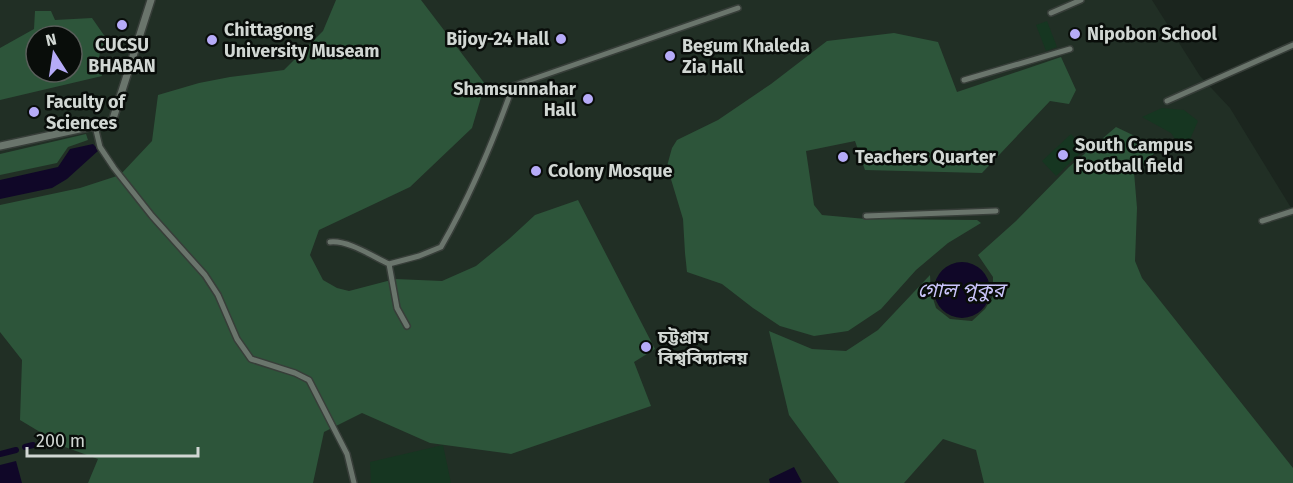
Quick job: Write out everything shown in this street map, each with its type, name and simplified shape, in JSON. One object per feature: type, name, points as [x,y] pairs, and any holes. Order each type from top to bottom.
[{"type":"street","points":[[0,146],[112,122],[150,0]]},
{"type":"street","points":[[1051,13],[1081,0]]},
{"type":"street","points":[[330,242],[347,244],[388,264],[419,256],[441,247],[472,190],[513,86],[738,8]]},
{"type":"street","points":[[1167,101],[1293,45]]},
{"type":"street","points":[[964,80],[1070,49]]},
{"type":"street","points":[[94,126],[100,147],[114,168],[152,216],[205,275],[218,295],[237,339],[251,359],[295,373],[309,380],[346,454],[354,483]]},
{"type":"street","points":[[866,216],[996,211]]},
{"type":"street","points":[[1262,221],[1293,211]]},
{"type":"street","points":[[388,264],[397,308],[407,326]]},
{"type":"shaded area","name":"চট্টগ্রাম বিশ্ববিদ্যালয়","points":[[0,0],[1152,0],[1200,76],[1230,108],[1293,211],[1293,483],[0,483]]},
{"type":"green space","points":[[336,0],[421,0],[485,84],[472,128],[410,187],[319,230],[310,255],[323,280],[337,288],[349,291],[395,279],[442,281],[476,266],[535,215],[578,200],[655,349],[634,362],[651,406],[511,454],[430,443],[362,413],[324,432],[313,483],[88,483],[98,459],[65,447],[20,420],[22,360],[0,332],[0,205],[80,188],[120,175],[152,141],[158,95],[199,83],[284,70],[323,31]]},
{"type":"green space","points":[[35,11],[51,11],[55,20],[92,18],[108,41],[100,53],[102,76],[84,80],[84,24],[34,24]]},
{"type":"green space","points":[[1047,21],[1057,47],[1046,51],[1036,25]]},
{"type":"green space","points":[[894,33],[938,42],[957,92],[1061,57],[1076,90],[1069,104],[1050,101],[982,173],[865,170],[855,141],[806,151],[814,205],[822,215],[866,219],[977,220],[981,223],[948,243],[916,270],[881,309],[848,331],[814,336],[780,326],[722,284],[687,272],[683,219],[667,166],[677,140],[718,120],[771,84],[827,41]]},
{"type":"green space","points":[[24,35],[24,84],[68,84],[0,100],[0,48]]},
{"type":"green space","points":[[1162,108],[1184,110],[1198,121],[1184,153],[1171,133],[1142,117]]},
{"type":"green space","points":[[1116,127],[1160,148],[1134,172],[1137,208],[1135,261],[1142,278],[1293,468],[1293,483],[984,483],[976,450],[943,439],[904,483],[839,483],[789,415],[769,331],[812,349],[846,351],[878,330],[930,275],[931,292],[936,308],[950,319],[972,321],[985,309],[993,296],[993,277],[978,255],[1016,221],[1069,167]]},
{"type":"green space","points":[[86,134],[88,140],[68,147],[57,163],[0,175],[0,154]]},
{"type":"green space","name":"South Campus Football field","points":[[1071,134],[1085,149],[1056,176],[1042,161]]},
{"type":"green space","points":[[443,445],[451,483],[371,483],[370,462]]},
{"type":"water","points":[[139,58],[151,60],[148,74],[136,72]]},
{"type":"water","points":[[93,144],[99,150],[67,179],[52,188],[0,199],[0,180],[58,167],[70,149]]},
{"type":"water","name":"গোল পুকুর","points":[[962,262],[973,264],[982,270],[988,279],[990,290],[988,301],[982,310],[973,316],[962,318],[951,316],[942,310],[936,301],[934,290],[936,279],[942,270],[951,264]]},
{"type":"water","points":[[16,461],[22,483],[0,483],[0,465]]},
{"type":"water","points":[[794,467],[802,482],[770,483],[769,479]]},
{"type":"waterway","points":[[25,447],[33,445]]},
{"type":"waterway","points":[[0,454],[16,450]]},
{"type":"place","name":"CUCSU BHABAN","points":[[122,25]]},
{"type":"place","name":"Nipobon School","points":[[1075,34]]},
{"type":"place","name":"Bijoy-24 Hall","points":[[561,39]]},
{"type":"place","name":"Chittagong University Museam","points":[[212,40]]},
{"type":"place","name":"Begum Khaleda Zia Hall","points":[[670,56]]},
{"type":"place","name":"Shamsunnahar Hall","points":[[588,99]]},
{"type":"place","name":"Faculty of Sciences","points":[[34,112]]},
{"type":"place","name":"South Campus Football field","points":[[1063,155]]},
{"type":"place","name":"Teachers Quarter","points":[[843,157]]},
{"type":"place","name":"Colony Mosque","points":[[536,171]]},
{"type":"place","name":"চট্টগ্রাম বিশ্ববিদ্যালয়","points":[[646,347]]}]
